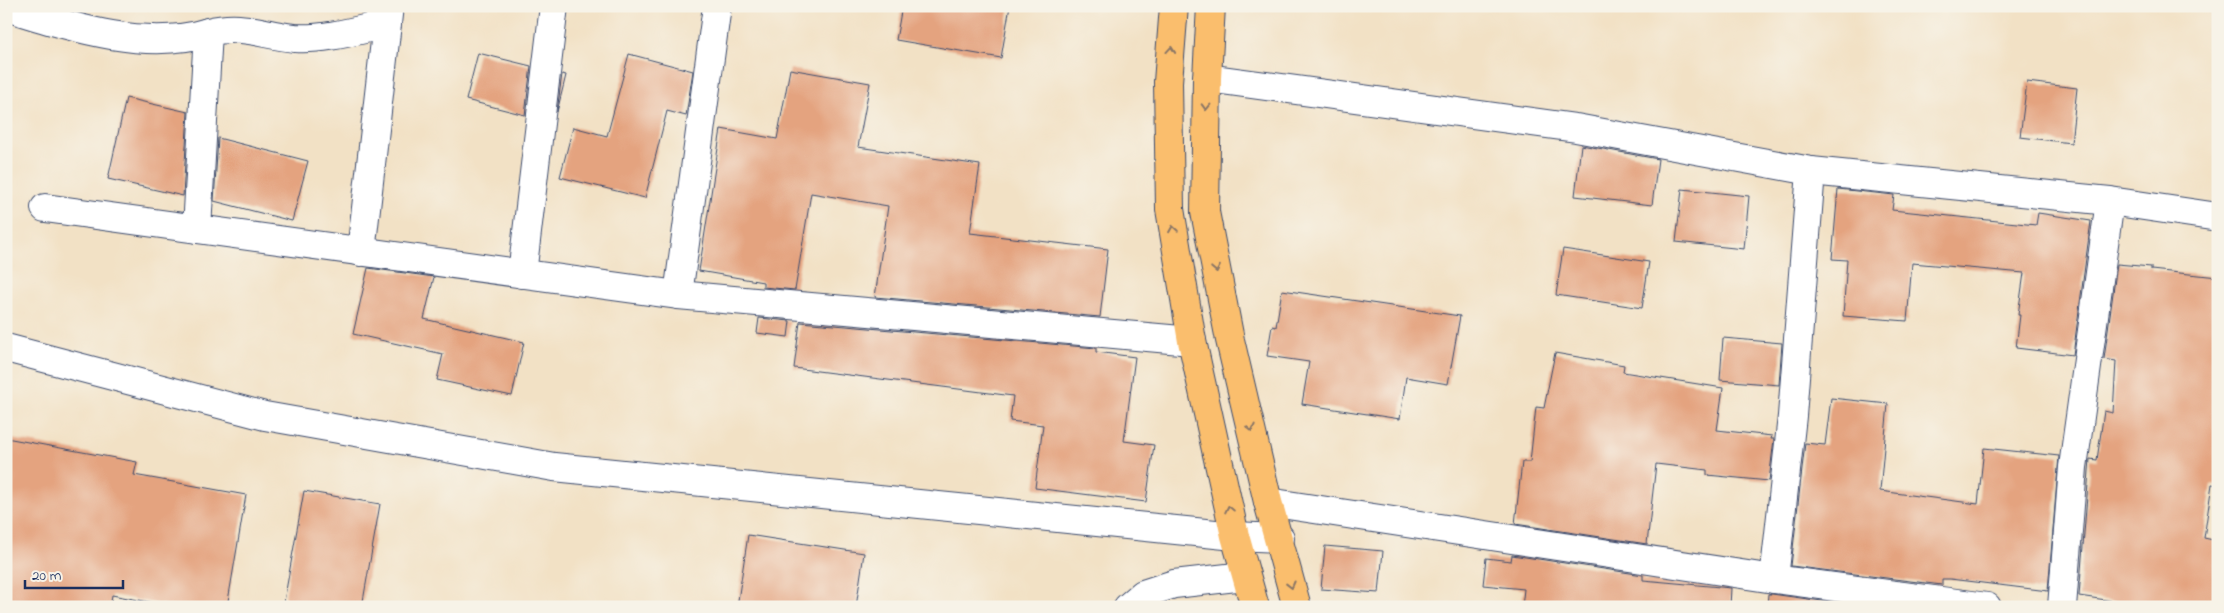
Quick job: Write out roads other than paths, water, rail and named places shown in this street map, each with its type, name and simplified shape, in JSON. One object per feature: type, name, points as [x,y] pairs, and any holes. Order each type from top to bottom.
[{"type":"main road","points":[[1174,6],[1168,82],[1170,209],[1192,341],[1235,536],[1254,607]]},
{"type":"main road","points":[[1212,6],[1207,78],[1205,212],[1230,340],[1268,502],[1280,538],[1297,607]]},
{"type":"street","points":[[522,274],[554,6]]},
{"type":"street","points":[[678,295],[717,6]]},
{"type":"street","points":[[6,7],[72,27],[152,40],[188,38],[236,27],[297,38],[318,37],[388,15],[361,252]]},
{"type":"street","points":[[197,229],[208,32]]},
{"type":"street","points":[[1207,78],[1576,128],[1811,170],[2110,201],[2218,217]]},
{"type":"street","points":[[1774,579],[1792,416],[1811,170]]},
{"type":"street","points":[[2062,607],[2073,466],[2110,201]]},
{"type":"street","points":[[45,208],[678,295],[1192,341]]},
{"type":"street","points":[[6,348],[265,416],[554,467],[1235,536],[1280,538]]},
{"type":"street","points":[[1268,502],[1774,579],[1987,607]]},
{"type":"street","points":[[1128,607],[1143,594],[1174,584],[1245,576]]}]
